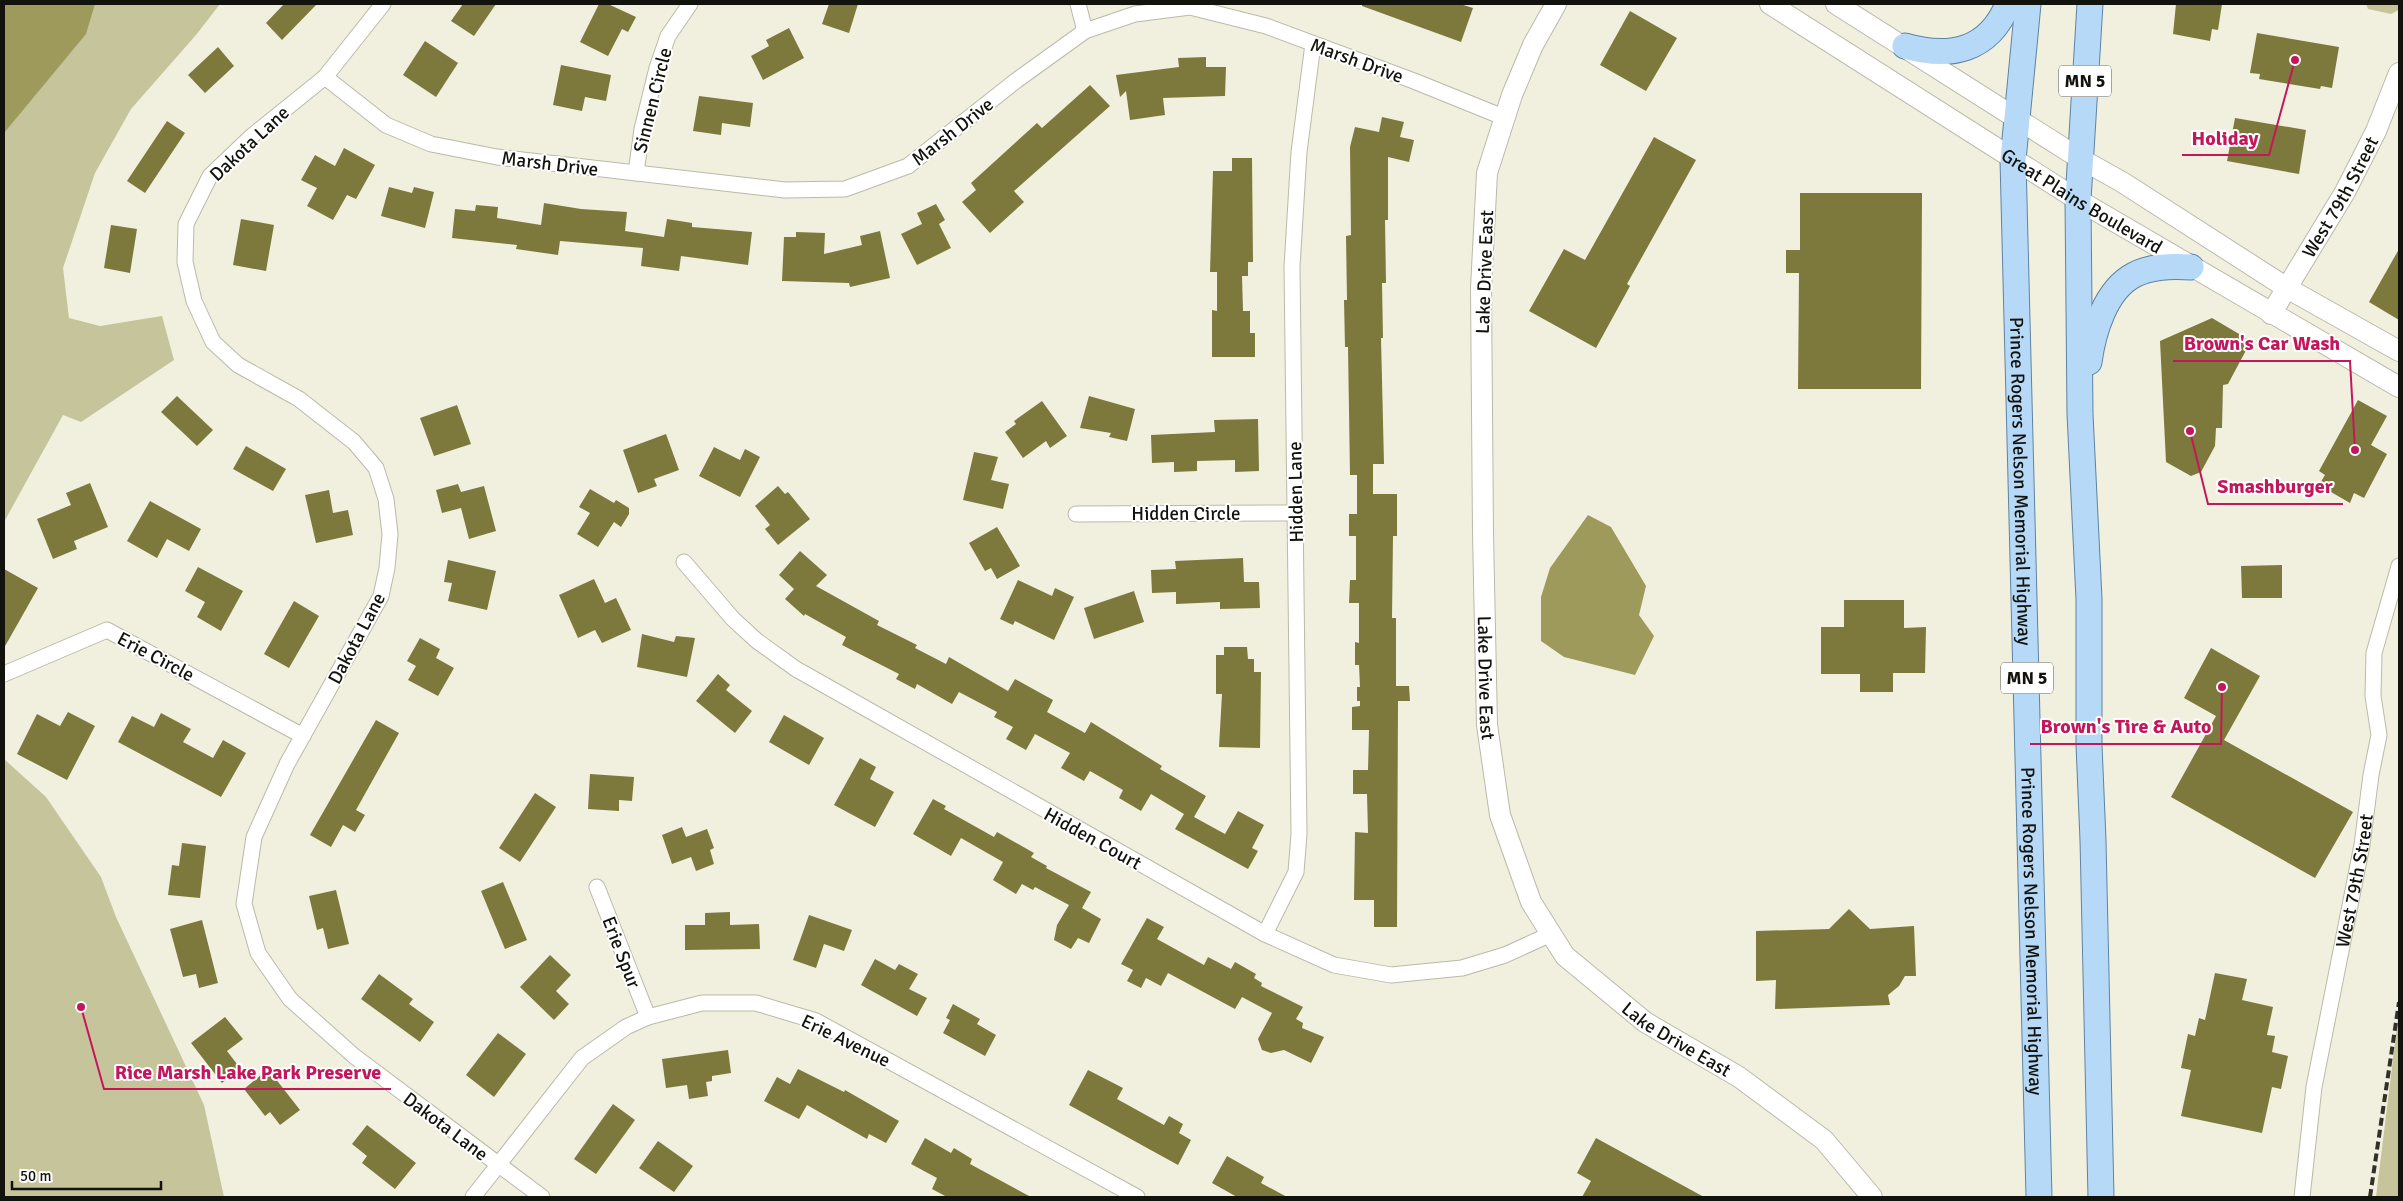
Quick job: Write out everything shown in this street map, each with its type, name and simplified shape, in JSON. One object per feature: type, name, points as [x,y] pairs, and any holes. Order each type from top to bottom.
[{"type":"main road","points":[[1905,46],[1943,53],[1970,47],[1991,32],[2008,4]]},
{"type":"main road","name":"Prince Rogers Nelson Memorial Highway","points":[[2028,4],[2013,160],[2039,1197]]},
{"type":"main road","name":"MN 5","points":[[2090,4],[2079,158],[2078,200],[2080,414],[2089,599],[2089,745],[2094,840],[2101,1197]]},
{"type":"main road","points":[[2080,414],[2090,356],[2098,326],[2109,300],[2121,285],[2135,274],[2159,267],[2191,266]]},
{"type":"street","name":"Dakota Lane","points":[[383,4],[325,77],[252,136],[210,176],[186,224],[185,262],[194,301],[208,334],[238,365],[299,399],[354,442],[376,468],[386,499],[390,534],[382,596],[287,764],[254,837],[244,904],[258,953],[290,999],[354,1056],[542,1197]]},
{"type":"street","name":"Sinnen Circle","points":[[636,174],[642,129],[657,68],[668,36],[690,4]]},
{"type":"street","points":[[1078,4],[1085,31]]},
{"type":"street","name":"Lake Drive East","points":[[1556,4],[1532,45],[1503,117],[1487,173],[1482,288],[1483,527],[1487,725],[1500,815],[1531,902],[1564,956],[1645,1022],[1739,1077],[1824,1140],[1872,1197]]},
{"type":"street","name":"Great Plains Boulevard","points":[[1770,4],[2078,200],[2399,387]]},
{"type":"street","name":"Great Plains Boulevard","points":[[1836,4],[2016,115],[2079,158],[2122,182],[2287,288],[2399,351]]},
{"type":"street","name":"Marsh Drive","points":[[325,77],[386,125],[431,144],[497,157],[636,174],[784,190],[845,189],[908,166],[1017,80],[1085,31],[1135,14],[1190,7],[1266,26],[1414,81],[1503,117]]},
{"type":"street","name":"Hidden Lane","points":[[1265,934],[1296,872],[1299,834],[1292,267],[1298,152],[1312,44]]},
{"type":"street","name":"West 79th Street","points":[[2272,314],[2345,192],[2376,130],[2399,73]]},
{"type":"street","name":"Hidden Circle","points":[[1076,514],[1296,512]]},
{"type":"street","name":"Hidden Court","points":[[684,562],[733,619],[757,641],[796,669],[1265,934],[1334,965],[1391,975],[1462,968],[1505,955],[1551,934]]},
{"type":"street","name":"West 79th Street","points":[[2302,1197],[2314,1087],[2362,844],[2371,775],[2379,735],[2373,696],[2374,652],[2399,566]]},
{"type":"street","name":"Erie Circle","points":[[4,674],[107,630],[303,736]]},
{"type":"street","name":"Erie Spur","points":[[597,887],[648,1017]]},
{"type":"street","name":"Erie Avenue","points":[[473,1197],[582,1058],[626,1027],[648,1017],[702,1003],[756,1004],[816,1021],[1138,1197]]},
{"type":"shaded area","points":[[4,4],[220,4],[196,35],[131,109],[95,173],[63,268],[69,318],[100,326],[162,316],[174,360],[81,422],[63,415],[4,522]]},
{"type":"shaded area","points":[[4,4],[95,4],[86,34],[4,133]]},
{"type":"shaded area","points":[[2366,4],[2399,4],[2399,10],[2391,14],[2368,9]]},
{"type":"shaded area","points":[[1588,515],[1611,527],[1646,586],[1639,615],[1654,636],[1635,675],[1564,657],[1541,641],[1541,597],[1550,568]]},
{"type":"shaded area","points":[[4,759],[46,797],[101,877],[116,917],[204,1105],[224,1197],[4,1197]]},
{"type":"shaded area","points":[[2399,1010],[2399,1197],[2376,1197]]},
{"type":"building","points":[[284,4],[317,4],[282,40],[266,23]]},
{"type":"building","points":[[463,4],[496,4],[474,36],[451,21]]},
{"type":"building","points":[[599,4],[608,4],[636,17],[628,32],[622,29],[608,56],[580,42]]},
{"type":"building","points":[[829,4],[858,4],[849,33],[822,24]]},
{"type":"building","points":[[1362,4],[1460,4],[1473,8],[1461,42],[1362,6]]},
{"type":"building","points":[[2176,4],[2222,4],[2218,30],[2212,29],[2210,41],[2173,34]]},
{"type":"building","points":[[1630,11],[1677,38],[1646,91],[1600,65]]},
{"type":"building","points":[[789,28],[804,58],[763,80],[751,56],[769,46],[766,40]]},
{"type":"building","points":[[2257,33],[2339,47],[2332,88],[2321,86],[2320,89],[2259,79],[2260,74],[2250,73]]},
{"type":"building","points":[[425,41],[458,63],[436,97],[403,75]]},
{"type":"building","points":[[218,47],[234,66],[205,93],[188,75]]},
{"type":"building","points":[[1206,57],[1206,67],[1226,67],[1225,96],[1163,98],[1165,115],[1130,120],[1126,91],[1120,97],[1116,75],[1179,67],[1178,58]]},
{"type":"building","points":[[561,65],[611,75],[606,101],[585,97],[582,111],[553,105]]},
{"type":"building","points":[[1090,85],[1110,106],[1014,191],[1024,202],[990,233],[962,202],[976,190],[971,183],[1037,123],[1042,128]]},
{"type":"building","points":[[699,96],[753,103],[750,127],[722,123],[721,135],[693,131]]},
{"type":"building","points":[[1382,117],[1404,122],[1400,137],[1414,140],[1409,162],[1388,157],[1388,220],[1385,220],[1386,283],[1382,283],[1383,338],[1381,338],[1384,464],[1373,464],[1373,494],[1397,494],[1397,536],[1393,536],[1392,618],[1396,618],[1396,686],[1409,686],[1410,701],[1398,701],[1397,927],[1374,927],[1374,900],[1354,900],[1355,832],[1368,833],[1367,794],[1353,794],[1353,770],[1368,770],[1369,730],[1352,730],[1352,707],[1360,706],[1360,701],[1357,701],[1357,687],[1360,687],[1359,665],[1355,665],[1355,642],[1359,643],[1359,603],[1349,603],[1350,580],[1356,580],[1356,536],[1349,536],[1349,514],[1357,514],[1357,475],[1350,475],[1348,347],[1345,347],[1344,300],[1347,300],[1346,236],[1351,235],[1350,147],[1355,127],[1379,132]]},
{"type":"building","points":[[2235,118],[2306,130],[2299,174],[2227,161]]},
{"type":"building","points":[[167,121],[185,133],[145,193],[127,181]]},
{"type":"building","points":[[1654,137],[1696,160],[1627,284],[1630,286],[1596,348],[1529,311],[1564,249],[1585,260]]},
{"type":"building","points":[[344,148],[375,165],[356,199],[347,195],[333,220],[307,206],[317,188],[301,180],[315,155],[335,166]]},
{"type":"building","points":[[1232,158],[1252,158],[1253,262],[1248,262],[1248,276],[1242,276],[1243,311],[1250,311],[1250,333],[1255,333],[1255,357],[1212,357],[1212,310],[1217,311],[1217,272],[1210,272],[1213,171],[1232,171]]},
{"type":"building","points":[[389,187],[412,193],[414,187],[434,192],[425,228],[381,216]]},
{"type":"building","points":[[1800,193],[1922,193],[1921,389],[1798,389],[1799,273],[1786,273],[1786,250],[1800,250]]},
{"type":"building","points":[[544,203],[581,209],[627,212],[625,231],[664,237],[667,219],[692,223],[692,227],[752,232],[748,265],[681,256],[679,271],[641,266],[643,248],[560,241],[558,255],[516,249],[517,245],[452,238],[455,209],[475,211],[476,205],[498,207],[497,218],[541,225]]},
{"type":"building","points":[[936,204],[945,220],[939,224],[951,248],[917,265],[901,234],[922,224],[917,213]]},
{"type":"building","points":[[241,219],[274,225],[266,271],[233,265]]},
{"type":"building","points":[[111,225],[137,229],[130,273],[104,268]]},
{"type":"building","points":[[880,231],[890,278],[850,287],[849,283],[782,281],[784,237],[796,237],[796,232],[825,233],[824,254],[862,245],[860,236]]},
{"type":"building","points":[[2399,249],[2399,320],[2369,302]]},
{"type":"building","points":[[2212,318],[2251,341],[2228,384],[2223,385],[2222,428],[2216,428],[2215,446],[2201,472],[2191,476],[2166,462],[2160,341]]},
{"type":"building","points":[[177,396],[213,430],[197,446],[161,412]]},
{"type":"building","points":[[1089,396],[1135,409],[1127,441],[1109,437],[1111,433],[1080,428]]},
{"type":"building","points":[[2358,400],[2387,416],[2371,445],[2387,454],[2364,498],[2354,493],[2350,503],[2319,485],[2325,475],[2319,471]]},
{"type":"building","points":[[1042,401],[1067,436],[1050,448],[1046,441],[1023,458],[1005,432],[1016,424],[1014,421]]},
{"type":"building","points":[[457,405],[471,444],[434,456],[420,418]]},
{"type":"building","points":[[1258,419],[1259,471],[1235,472],[1235,460],[1197,461],[1197,471],[1174,472],[1174,462],[1152,463],[1151,435],[1215,432],[1214,420]]},
{"type":"building","points":[[666,434],[679,470],[654,479],[657,486],[638,493],[623,450]]},
{"type":"building","points":[[246,446],[286,469],[273,491],[233,469]]},
{"type":"building","points":[[714,447],[740,460],[745,449],[760,457],[740,497],[699,476]]},
{"type":"building","points":[[974,452],[998,457],[991,480],[1009,484],[1003,509],[963,500]]},
{"type":"building","points":[[90,483],[108,527],[74,541],[77,549],[53,559],[37,519],[71,505],[66,493]]},
{"type":"building","points":[[458,484],[461,492],[484,486],[496,531],[469,539],[461,508],[442,513],[436,490]]},
{"type":"building","points":[[778,486],[785,494],[788,492],[810,519],[778,545],[765,529],[770,525],[755,506]]},
{"type":"building","points":[[590,489],[614,503],[616,500],[629,508],[629,514],[621,527],[614,522],[598,547],[577,534],[590,513],[579,507]]},
{"type":"building","points":[[329,490],[333,513],[348,510],[353,535],[316,543],[305,495]]},
{"type":"building","points":[[150,501],[201,529],[189,551],[167,539],[157,558],[127,541]]},
{"type":"building","points":[[997,527],[1020,566],[997,579],[991,568],[985,571],[969,543]]},
{"type":"building","points":[[800,551],[827,575],[816,586],[879,621],[877,625],[917,645],[915,648],[946,664],[949,657],[1008,691],[1015,679],[1053,700],[1047,712],[1085,733],[1091,722],[1162,766],[1160,769],[1206,796],[1194,817],[1225,834],[1238,811],[1264,825],[1252,848],[1258,851],[1248,869],[1175,829],[1184,814],[1151,794],[1141,811],[1119,798],[1123,790],[1090,771],[1084,781],[1061,768],[1070,753],[1035,734],[1026,750],[1006,739],[1013,727],[994,717],[997,712],[959,692],[952,704],[917,684],[915,689],[896,679],[899,674],[842,645],[846,637],[805,614],[804,616],[785,599],[794,589],[779,575]]},
{"type":"building","points":[[1243,558],[1244,582],[1259,582],[1260,608],[1220,609],[1220,602],[1176,604],[1176,592],[1152,593],[1151,570],[1176,569],[1175,561]]},
{"type":"building","points":[[448,560],[496,571],[487,610],[448,601],[452,583],[444,582]]},
{"type":"building","points":[[2282,565],[2282,598],[2242,598],[2241,566]]},
{"type":"building","points":[[198,567],[243,591],[221,631],[197,617],[205,602],[185,591]]},
{"type":"building","points":[[4,569],[38,588],[4,648]]},
{"type":"building","points":[[594,579],[605,603],[616,598],[631,630],[602,643],[595,630],[578,638],[559,595]]},
{"type":"building","points":[[1018,580],[1052,596],[1055,588],[1074,597],[1054,640],[1015,621],[1013,625],[1000,619]]},
{"type":"building","points":[[1134,591],[1144,622],[1094,639],[1084,608]]},
{"type":"building","points":[[1844,600],[1904,600],[1904,628],[1926,627],[1925,673],[1893,673],[1893,692],[1860,692],[1860,674],[1821,674],[1821,627],[1844,627]]},
{"type":"building","points":[[294,601],[319,616],[289,668],[264,654]]},
{"type":"building","points":[[642,634],[674,642],[676,636],[695,638],[687,677],[637,667]]},
{"type":"building","points":[[420,638],[440,649],[436,658],[454,668],[438,696],[408,680],[416,666],[407,661]]},
{"type":"building","points":[[1224,647],[1247,647],[1248,659],[1254,659],[1254,672],[1261,672],[1260,748],[1219,747],[1222,694],[1216,694],[1216,655],[1224,655]]},
{"type":"building","points":[[2211,648],[2260,676],[2224,740],[2353,812],[2315,878],[2171,797],[2216,716],[2184,698]]},
{"type":"building","points":[[718,674],[730,685],[726,690],[752,711],[735,733],[696,701]]},
{"type":"building","points":[[68,712],[95,726],[67,780],[17,754],[37,714],[60,726]]},
{"type":"building","points":[[161,713],[191,729],[183,742],[213,758],[223,740],[246,753],[221,797],[118,742],[132,716],[154,727]]},
{"type":"building","points":[[784,715],[824,738],[809,765],[769,742]]},
{"type":"building","points":[[376,720],[399,733],[356,810],[365,815],[355,832],[343,825],[331,847],[310,835]]},
{"type":"building","points":[[860,758],[876,767],[870,779],[894,792],[875,827],[834,805]]},
{"type":"building","points":[[590,774],[634,777],[632,801],[619,800],[619,811],[588,809]]},
{"type":"building","points":[[535,793],[556,807],[520,862],[499,848]]},
{"type":"building","points":[[933,799],[946,806],[944,809],[994,837],[997,832],[1034,853],[1031,857],[1047,866],[1046,868],[1091,892],[1082,908],[1101,919],[1089,943],[1078,938],[1071,949],[1054,940],[1057,925],[1069,905],[1035,887],[1033,890],[1022,884],[1016,894],[993,880],[1003,862],[961,838],[951,856],[913,834]]},
{"type":"building","points":[[682,827],[686,837],[707,829],[714,848],[710,850],[714,864],[696,871],[691,857],[672,864],[662,835]]},
{"type":"building","points":[[182,843],[206,846],[200,898],[168,895],[172,865],[179,866]]},
{"type":"building","points":[[503,882],[527,940],[505,949],[481,891]]},
{"type":"building","points":[[336,890],[349,944],[328,949],[323,928],[317,930],[309,896]]},
{"type":"building","points":[[1849,909],[1870,929],[1914,926],[1916,976],[1905,976],[1899,986],[1888,995],[1890,1005],[1775,1009],[1776,980],[1756,981],[1756,931],[1829,929]]},
{"type":"building","points":[[730,912],[730,925],[759,924],[760,949],[685,950],[685,925],[705,925],[705,913]]},
{"type":"building","points":[[809,915],[852,930],[844,951],[824,944],[816,968],[793,960]]},
{"type":"building","points":[[1147,918],[1164,927],[1157,939],[1204,965],[1208,957],[1231,969],[1235,962],[1256,974],[1254,978],[1262,983],[1261,986],[1303,1007],[1296,1019],[1303,1023],[1302,1028],[1324,1037],[1311,1063],[1284,1050],[1271,1053],[1262,1050],[1258,1039],[1272,1013],[1242,997],[1235,1009],[1168,973],[1161,986],[1146,978],[1141,988],[1127,981],[1133,970],[1121,964]]},
{"type":"building","points":[[202,920],[218,983],[199,988],[196,974],[183,977],[170,929]]},
{"type":"building","points":[[550,955],[571,975],[556,991],[569,1004],[554,1020],[520,987]]},
{"type":"building","points":[[875,959],[895,970],[899,964],[918,974],[909,989],[927,998],[917,1016],[861,985]]},
{"type":"building","points":[[2215,973],[2247,979],[2242,1000],[2273,1007],[2267,1035],[2275,1036],[2272,1052],[2288,1056],[2281,1089],[2272,1087],[2262,1133],[2181,1116],[2191,1070],[2181,1068],[2188,1034],[2195,1036],[2199,1018],[2205,1020]]},
{"type":"building","points":[[379,974],[413,999],[409,1004],[434,1022],[420,1042],[361,999]]},
{"type":"building","points":[[953,1004],[980,1019],[977,1024],[996,1035],[985,1056],[943,1033],[950,1020],[946,1018]]},
{"type":"building","points":[[225,1017],[243,1039],[227,1051],[240,1068],[222,1083],[191,1043]]},
{"type":"building","points":[[498,1033],[526,1054],[494,1097],[466,1075]]},
{"type":"building","points":[[728,1050],[731,1073],[712,1076],[712,1081],[706,1082],[708,1096],[689,1099],[687,1085],[666,1088],[662,1059]]},
{"type":"building","points":[[268,1069],[300,1110],[280,1125],[270,1112],[265,1116],[244,1089]]},
{"type":"building","points":[[798,1069],[844,1092],[845,1090],[899,1121],[886,1143],[869,1134],[867,1139],[807,1105],[799,1119],[764,1101],[777,1077],[790,1084]]},
{"type":"building","points":[[1088,1070],[1123,1088],[1117,1099],[1164,1125],[1169,1116],[1183,1124],[1179,1133],[1191,1140],[1178,1165],[1069,1105]]},
{"type":"building","points":[[613,1104],[635,1120],[596,1174],[574,1159]]},
{"type":"building","points":[[367,1125],[416,1163],[395,1189],[362,1163],[367,1156],[352,1144]]},
{"type":"building","points":[[925,1138],[951,1153],[954,1148],[972,1159],[970,1164],[1031,1197],[947,1197],[932,1189],[937,1178],[911,1164]]},
{"type":"building","points":[[1596,1138],[1704,1197],[1582,1197],[1591,1181],[1577,1173]]},
{"type":"building","points":[[658,1141],[693,1166],[674,1192],[639,1168]]},
{"type":"building","points":[[1227,1156],[1264,1177],[1261,1183],[1287,1197],[1237,1197],[1212,1183]]},
{"type":"railway","points":[[2370,1197],[2399,1002]]},
{"type":"place","name":"Holiday","points":[[2295,60]]},
{"type":"place","name":"Smashburger","points":[[2190,431]]},
{"type":"place","name":"Brown's Car Wash","points":[[2355,450]]},
{"type":"place","name":"Brown's Tire & Auto","points":[[2222,687]]},
{"type":"place","name":"Rice Marsh Lake Park Preserve","points":[[81,1007]]}]
